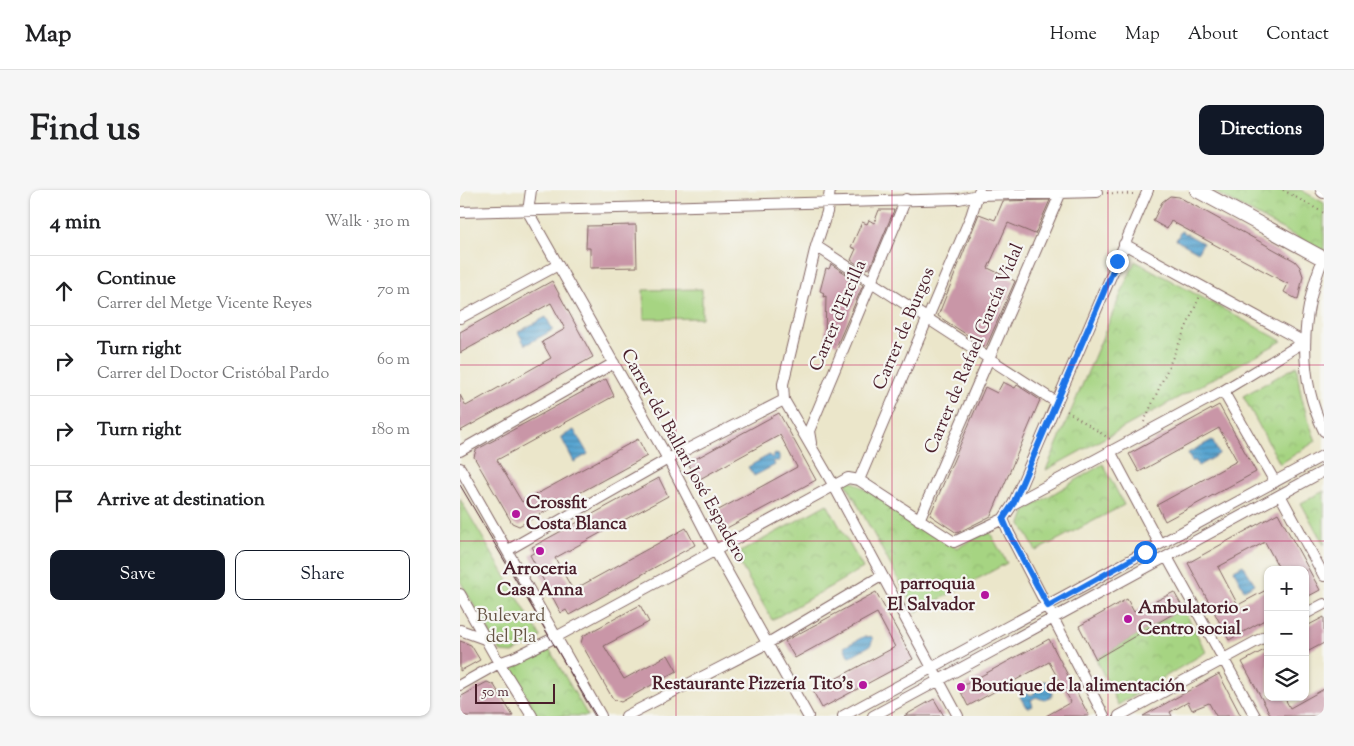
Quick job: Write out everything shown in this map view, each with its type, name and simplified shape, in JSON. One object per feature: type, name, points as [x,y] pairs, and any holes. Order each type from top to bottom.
[{"type":"main road","points":[[1197,190],[1324,259]]},
{"type":"street","points":[[528,212],[532,190]]},
{"type":"street","points":[[830,190],[783,384],[784,400],[834,486],[958,716]]},
{"type":"street","points":[[460,685],[498,662],[513,658],[556,637],[848,478],[859,480],[954,542],[1003,519],[1013,504],[1148,190]]},
{"type":"street","points":[[460,212],[528,212],[959,198],[979,192],[1097,192]]},
{"type":"street","name":"Carrer de Burgos","points":[[859,480],[971,216],[979,192]]},
{"type":"street","name":"Carrer de Rafael García Vidal","points":[[919,520],[1061,192]]},
{"type":"street","name":"Carrer d'Ercilla","points":[[812,447],[809,431],[906,199]]},
{"type":"street","name":"Carrer del Ballarí José Espadero","points":[[528,212],[668,460],[715,550],[808,716]]},
{"type":"street","points":[[1124,244],[1304,342]]},
{"type":"street","points":[[816,246],[1056,402]]},
{"type":"street","points":[[1324,259],[1315,278],[1307,314],[1304,342],[1312,398],[1324,431]]},
{"type":"street","points":[[460,318],[558,265]]},
{"type":"street","points":[[1013,504],[1223,391],[1304,342]]},
{"type":"street","points":[[460,451],[614,363]]},
{"type":"street","points":[[1223,391],[1275,482]]},
{"type":"street","points":[[508,550],[668,460],[784,400]]},
{"type":"street","points":[[1110,452],[1160,543]]},
{"type":"street","points":[[843,716],[1324,455]]},
{"type":"street","points":[[460,468],[601,716]]},
{"type":"street","points":[[873,716],[1324,471]]},
{"type":"street","points":[[1280,495],[1324,576]]},
{"type":"street","points":[[1003,519],[1104,716]]},
{"type":"street","points":[[1167,557],[1255,716]]},
{"type":"street","points":[[626,716],[768,643],[881,576]]},
{"type":"street","points":[[460,594],[498,662],[532,716]]},
{"type":"street","points":[[1309,612],[1324,604]]},
{"type":"street","points":[[460,630],[485,639]]},
{"type":"street","points":[[1119,716],[1264,636]]},
{"type":"path","points":[[1283,190],[1324,213]]},
{"type":"path","points":[[1097,192],[1135,194]]},
{"type":"path","points":[[1138,436],[1201,296]]},
{"type":"path","points":[[1067,411],[1110,439]]},
{"type":"green space","points":[[1211,190],[1301,190],[1324,203],[1324,252]]},
{"type":"green space","points":[[1135,261],[1282,341],[1046,470]]},
{"type":"green space","points":[[702,289],[702,318],[644,319],[643,290]]},
{"type":"green space","points":[[1297,366],[1299,386],[1316,441],[1280,464],[1243,396]]},
{"type":"green space","points":[[1103,464],[1124,505],[1036,551],[1021,524],[1026,510]]},
{"type":"green space","points":[[841,474],[957,548],[989,531],[1007,563],[916,612]]},
{"type":"green space","points":[[1324,491],[1324,545],[1301,503]]},
{"type":"green space","name":"Bulevard del Pla","points":[[460,499],[541,637],[513,653],[501,652],[460,581]]},
{"type":"green space","points":[[827,504],[863,568],[772,620],[735,555]]},
{"type":"green space","points":[[1183,608],[1206,652],[1118,705],[1096,659]]},
{"type":"green space","name":"Bulevard del Pla","points":[[548,647],[588,716],[537,716],[512,671],[517,665]]},
{"type":"water","points":[[1181,231],[1203,243],[1198,252],[1176,240]]},
{"type":"water","points":[[546,317],[553,330],[525,345],[518,332]]},
{"type":"water","points":[[574,430],[588,454],[574,462],[561,437]]},
{"type":"water","points":[[1212,440],[1219,454],[1198,466],[1195,460],[1192,462],[1188,453]]},
{"type":"water","points":[[775,454],[779,455],[779,461],[773,461],[775,465],[754,476],[748,467],[769,455],[772,458]]},
{"type":"water","points":[[1243,565],[1255,584],[1244,590],[1234,570]]},
{"type":"water","points":[[865,636],[871,636],[873,639],[871,645],[849,657],[844,647]]},
{"type":"water","points":[[1044,681],[1047,682],[1053,693],[1052,696],[1044,700],[1036,697],[1031,700],[1033,706],[1026,707],[1020,697],[1024,692],[1031,695],[1034,694],[1035,687]]},
{"type":"building","points":[[1170,196],[1179,197],[1295,261],[1300,267],[1303,276],[1298,300],[1284,292],[1288,284],[1171,221],[1167,229],[1153,221],[1162,202]]},
{"type":"building","points":[[1050,200],[1035,234],[1008,223],[988,268],[1015,281],[986,347],[938,316],[979,214],[995,220],[1003,201]]},
{"type":"building","points":[[879,210],[894,210],[870,268],[864,269],[851,260],[856,249],[851,247],[862,222],[867,224],[869,220],[874,223]]},
{"type":"building","points":[[636,225],[637,267],[590,268],[590,248],[586,248],[587,226]]},
{"type":"building","points":[[831,264],[863,285],[837,345],[825,340],[826,296],[823,297],[824,293],[820,291],[826,268],[829,269]]},
{"type":"building","points":[[552,281],[593,357],[460,431],[460,395],[466,406],[551,358],[542,342],[565,329],[551,303],[460,353],[460,332]]},
{"type":"building","points":[[606,379],[614,396],[497,460],[522,502],[638,439],[647,456],[519,526],[512,523],[474,457],[476,450]]},
{"type":"building","points":[[1003,382],[1015,388],[1017,385],[1040,400],[991,516],[957,533],[930,515],[985,387],[997,393]]},
{"type":"building","points":[[1219,405],[1256,472],[1165,521],[1157,505],[1237,461],[1219,428],[1139,472],[1129,454]]},
{"type":"building","points":[[779,413],[816,480],[725,529],[715,512],[797,467],[780,435],[698,480],[688,463]]},
{"type":"building","points":[[659,478],[668,496],[555,558],[573,590],[686,528],[695,545],[569,615],[566,610],[561,613],[530,555],[535,552],[532,547]]},
{"type":"building","points":[[1278,513],[1307,566],[1278,566],[1265,542],[1218,567],[1238,605],[1264,591],[1264,620],[1229,640],[1188,563]]},
{"type":"building","points":[[1309,570],[1320,590],[1309,596]]},
{"type":"building","points":[[876,592],[913,659],[822,708],[813,691],[895,647],[877,613],[795,658],[785,641]]},
{"type":"building","name":"Ambulatorio - Centro social","points":[[1174,592],[1183,608],[1096,659],[1079,626],[1127,599],[1134,612]]},
{"type":"building","points":[[640,605],[649,622],[604,646],[624,679],[668,655],[677,671],[621,702],[613,699],[581,643],[583,636]]},
{"type":"building","points":[[1324,617],[1324,643],[1309,651],[1309,625]]},
{"type":"building","points":[[1049,639],[1089,716],[1046,716],[1071,702],[1049,662],[968,706],[959,688]]},
{"type":"building","points":[[460,641],[471,645],[480,660],[460,671]]},
{"type":"building","points":[[1264,650],[1264,701],[1286,701],[1290,708],[1303,701],[1309,701],[1309,697],[1324,689],[1324,716],[1271,716],[1242,662]]},
{"type":"building","points":[[1219,674],[1241,716],[1216,716],[1209,703],[1192,710],[1188,702],[1170,712],[1172,716],[1143,716]]},
{"type":"building","points":[[487,682],[494,685],[513,716],[460,716],[460,697]]},
{"type":"building","points":[[934,699],[944,716],[904,716]]},
{"type":"tram line","points":[[460,485],[596,716]]},
{"type":"place","name":"Crossfit Costa Blanca","points":[[516,514]]},
{"type":"place","name":"Arroceria Casa Anna","points":[[540,551]]},
{"type":"place","name":"parroquia El Salvador","points":[[985,595]]},
{"type":"place","name":"Ambulatorio - Centro social","points":[[1128,619]]},
{"type":"place","name":"Restaurante Pizzería Tito's","points":[[863,685]]},
{"type":"place","name":"Boutique de la alimentación","points":[[961,687]]},
{"type":"route","points":[[1117,261],[1013,504],[1003,519],[1048,606],[1145,552]]}]
